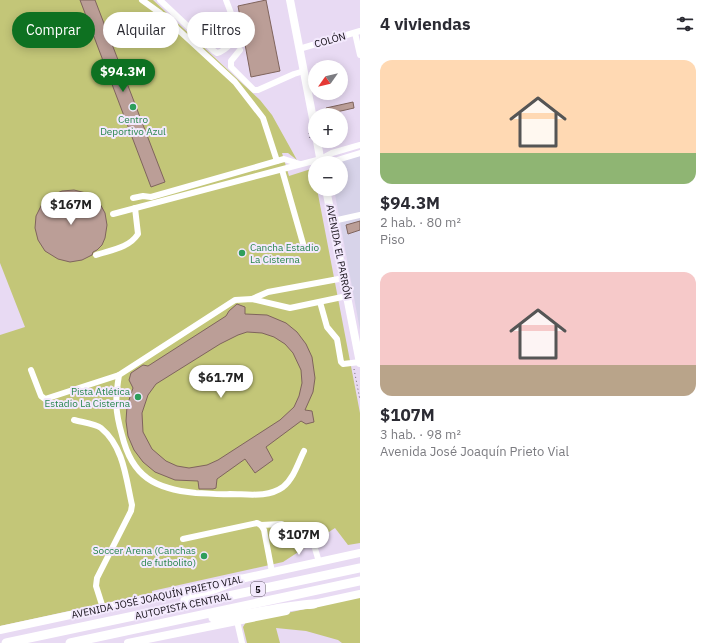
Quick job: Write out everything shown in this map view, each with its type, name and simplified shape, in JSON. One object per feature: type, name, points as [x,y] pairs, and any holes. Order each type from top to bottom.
[{"type":"highway","name":"AUTOPISTA CENTRAL","points":[[6,643],[360,568]]},
{"type":"highway","points":[[157,611],[242,579]]},
{"type":"highway","name":"AUTOPISTA CENTRAL","points":[[70,643],[360,581]]},
{"type":"highway","points":[[186,618],[241,615],[286,606],[314,604]]},
{"type":"main road","points":[[290,0],[311,108]]},
{"type":"main road","name":"AVENIDA EL PARRÓN","points":[[328,196],[360,362]]},
{"type":"main road","name":"AVENIDA JOSÉ JOAQUÍN PRIETO VIAL","points":[[0,630],[360,553]]},
{"type":"main road","points":[[128,643],[212,625],[260,617],[360,594]]},
{"type":"street","points":[[142,0],[160,13],[235,82],[263,118],[277,161]]},
{"type":"street","points":[[160,0],[217,53],[223,51],[238,33],[226,0]]},
{"type":"street","points":[[358,32],[360,55]]},
{"type":"street","name":"COLÓN","points":[[300,49],[358,32]]},
{"type":"street","points":[[240,50],[231,61],[231,67],[254,90],[258,90],[304,71]]},
{"type":"street","points":[[328,156],[332,153],[360,145]]},
{"type":"street","points":[[348,157],[360,153]]},
{"type":"street","points":[[133,198],[143,196],[152,197],[284,159],[300,164]]},
{"type":"street","points":[[113,214],[308,163]]},
{"type":"street","points":[[282,170],[304,247]]},
{"type":"street","points":[[96,255],[129,244],[134,240],[138,234],[135,208]]},
{"type":"street","points":[[333,221],[360,215]]},
{"type":"street","points":[[252,299],[268,292],[344,278]]},
{"type":"street","points":[[31,370],[40,396],[45,399],[119,375],[235,300],[252,299],[290,308],[347,296]]},
{"type":"street","points":[[320,302],[327,327],[337,339],[341,362],[343,364],[360,362]]},
{"type":"street","points":[[119,375],[115,396],[116,414],[124,447],[132,463],[140,472],[151,481],[162,487],[181,491],[220,495],[267,494],[279,490],[287,483],[293,475],[304,451]]},
{"type":"street","points":[[74,420],[100,427],[120,453],[132,505],[131,511],[97,578],[96,586],[103,608]]},
{"type":"street","points":[[183,539],[257,523],[261,525],[282,524],[307,538],[314,545],[319,562]]},
{"type":"street","points":[[261,525],[264,530],[272,572]]},
{"type":"street","points":[[237,621],[242,643]]},
{"type":"shaded area","points":[[360,155],[360,330],[335,196],[348,196],[348,159]]},
{"type":"green space","points":[[0,0],[153,0],[166,12],[103,12],[103,48],[179,48],[179,24],[187,32],[187,48],[204,48],[260,100],[272,115],[297,160],[288,153],[282,153],[289,176],[308,170],[308,196],[318,196],[360,413],[360,543],[348,545],[335,528],[283,562],[152,591],[152,593],[0,626],[0,335],[25,327],[0,263]]},
{"type":"green space","points":[[360,597],[360,643],[342,643],[338,640],[306,631],[276,628],[280,643],[247,643],[243,627],[246,622]]},
{"type":"building","points":[[80,0],[95,0],[103,21],[103,48],[113,48],[165,182],[151,187],[95,40],[95,12],[85,12]]},
{"type":"building","points":[[266,0],[280,71],[251,77],[246,48],[255,48],[255,12],[239,12],[238,6]]},
{"type":"building","points":[[353,102],[354,108],[348,109],[348,108],[326,108]]},
{"type":"building","points":[[74,190],[86,193],[99,202],[105,213],[107,225],[105,238],[102,245],[93,252],[92,255],[82,260],[70,262],[58,259],[45,251],[38,240],[35,228],[36,216],[42,204],[50,196],[62,191]]},
{"type":"building","points":[[360,221],[360,230],[348,234],[346,225]]},
{"type":"building","name":"Pista Atlética Estadio La Cisterna","points":[[237,304],[245,307],[245,314],[267,315],[286,323],[297,332],[306,344],[312,357],[315,378],[313,392],[305,410],[312,411],[314,422],[306,424],[301,421],[266,447],[273,460],[255,473],[245,459],[217,479],[216,488],[199,489],[198,481],[175,480],[155,472],[143,462],[134,450],[128,436],[126,421],[127,406],[133,388],[129,380],[131,373],[143,365],[148,366],[226,316]],"holes":[[[247,332],[262,333],[274,337],[285,344],[293,353],[301,370],[302,383],[299,396],[294,407],[280,420],[218,460],[207,465],[189,468],[177,466],[166,461],[152,449],[143,432],[142,413],[148,395],[156,384],[220,344],[238,335]]]},
{"type":"place","name":"Centro Deportivo Azul","points":[[133,107]]},
{"type":"place","name":"Cancha Estadio La Cisterna","points":[[242,253]]},
{"type":"place","name":"Pista Atlética Estadio La Cisterna","points":[[138,397]]},
{"type":"place","name":"Soccer Arena (Canchas de futbolito)","points":[[204,556]]}]
